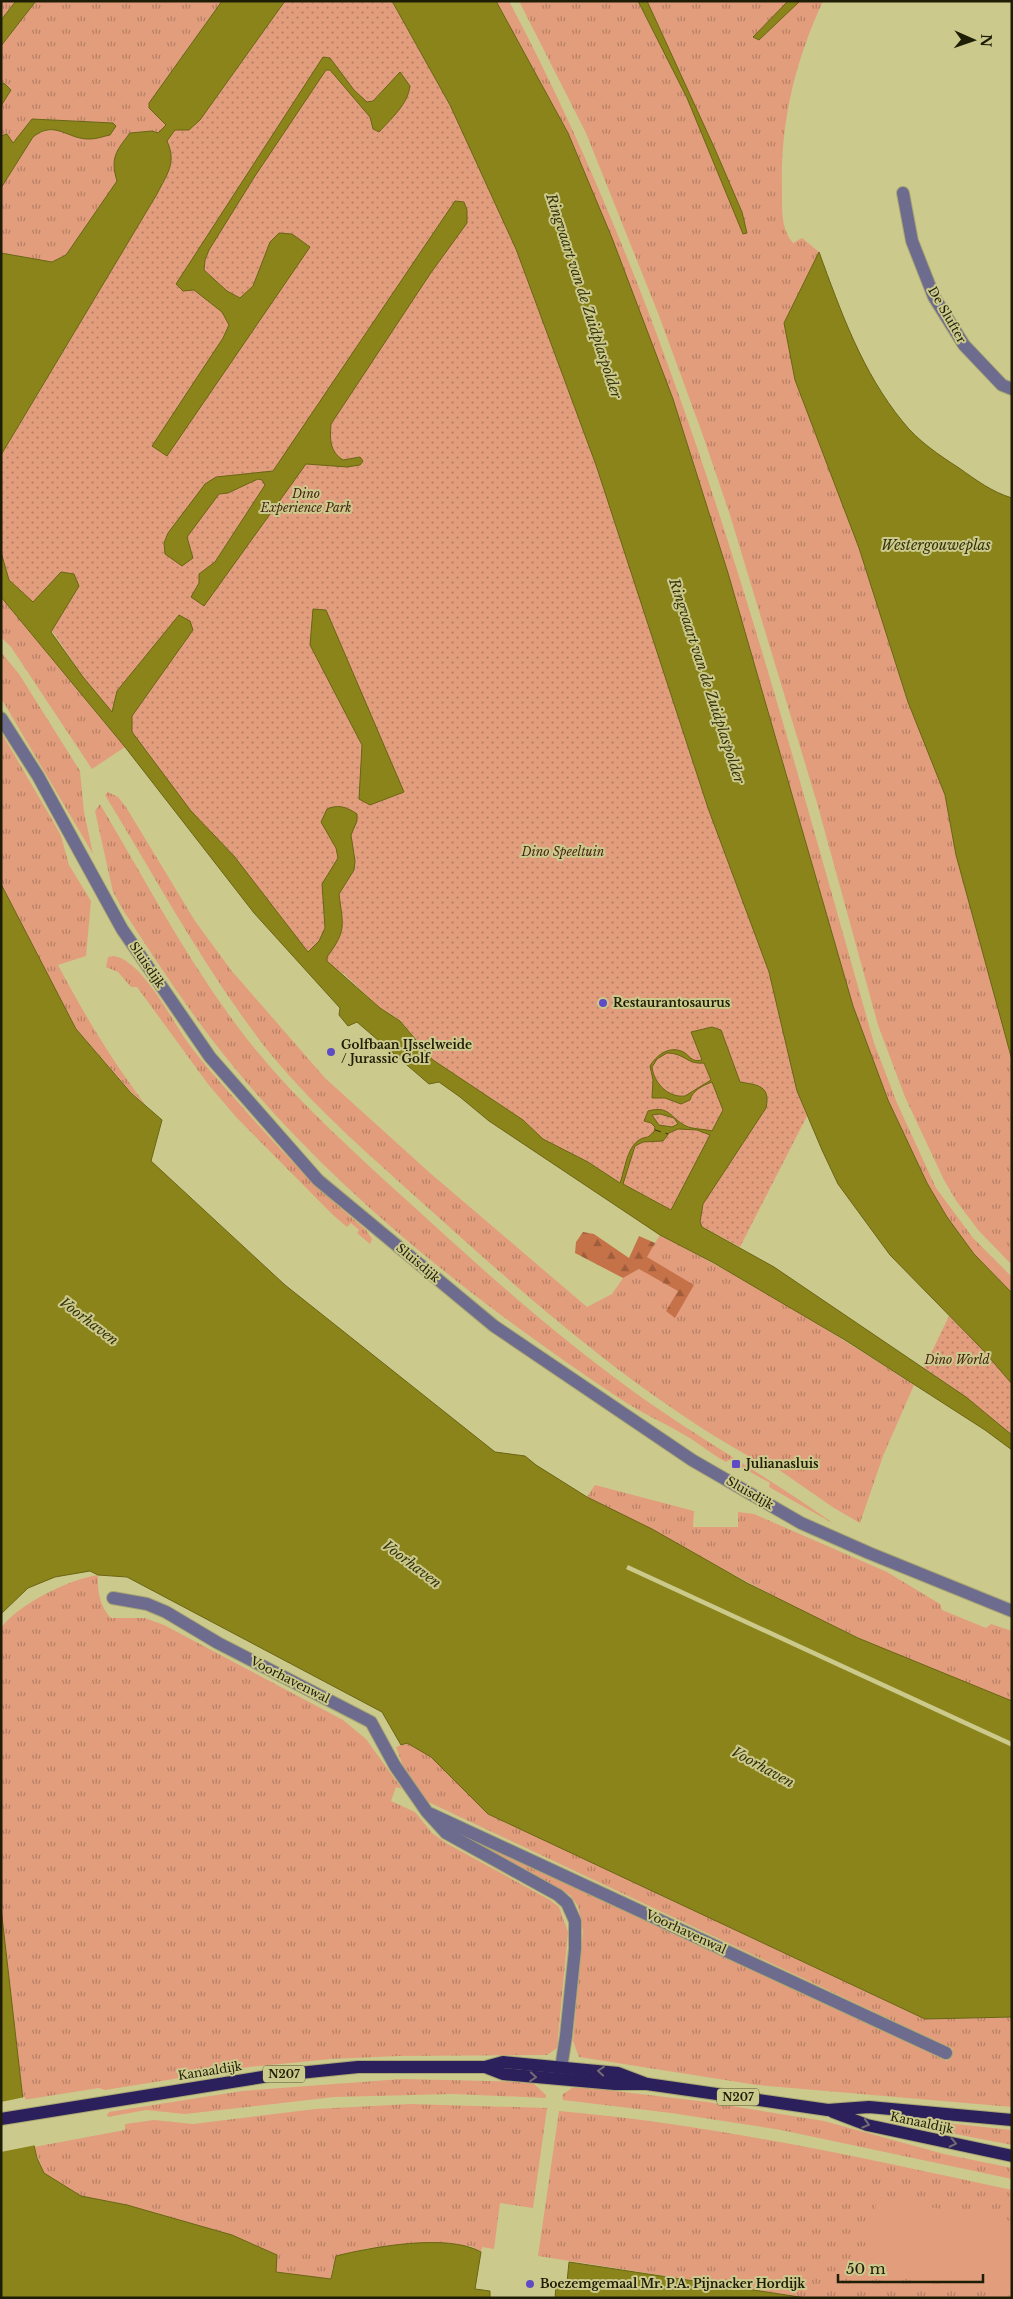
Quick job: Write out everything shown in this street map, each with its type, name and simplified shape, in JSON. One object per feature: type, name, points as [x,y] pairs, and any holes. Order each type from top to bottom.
[{"type":"main road","name":"Kanaaldijk","points":[[1,2119],[268,2076],[340,2069],[431,2066],[485,2067],[503,2062],[618,2073],[647,2084]]},
{"type":"main road","name":"Kanaaldijk","points":[[485,2067],[503,2074],[615,2084],[647,2084],[828,2110],[904,2109],[1012,2120]]},
{"type":"main road","name":"Kanaaldijk","points":[[828,2110],[867,2125],[1012,2156]]},
{"type":"street","name":"De Slufter","points":[[904,193],[912,241],[934,297],[964,346],[1002,385],[1012,389]]},
{"type":"street","name":"Sluisdijk","points":[[1,718],[38,776],[122,929],[160,985],[210,1057],[318,1180],[494,1326],[692,1460],[802,1522],[869,1554],[1012,1611]]},
{"type":"street","name":"Voorhavenwal","points":[[113,1598],[147,1604],[166,1612],[218,1643],[371,1722],[395,1766],[427,1812],[446,1833],[459,1842],[558,1895],[567,1903],[575,1922],[575,1949],[561,2068]]},
{"type":"street","name":"Voorhavenwal","points":[[427,1812],[946,2053]]},
{"type":"green space","points":[[1,1],[16,1],[1,20]]},
{"type":"green space","points":[[36,1],[222,1],[149,103],[149,108],[166,125],[158,133],[152,131],[130,133],[122,144],[117,156],[115,174],[117,181],[66,255],[52,262],[1,253],[1,188],[33,137],[40,133],[54,130],[91,139],[116,126],[113,123],[36,119],[12,143],[1,136],[1,106],[11,90],[1,83],[1,46]]},
{"type":"green space","name":"Dino Experience Park","points":[[285,1],[392,1],[450,105],[516,249],[596,465],[708,808],[769,972],[797,1091],[807,1116],[740,1247],[543,1139],[523,1120],[433,1060],[400,1020],[380,1008],[344,974],[308,953],[234,856],[191,811],[83,677],[33,602],[9,580],[1,552],[1,455],[157,194],[171,162],[170,148],[167,141],[175,130],[189,130],[200,120]]},
{"type":"green space","points":[[496,1],[509,1],[570,125],[625,252],[674,381],[760,644],[874,1043],[897,1103],[936,1188],[973,1238],[1012,1277],[1012,1293],[974,1254],[947,1217],[927,1183],[888,1100],[853,1006],[728,573],[673,399],[568,133]]},
{"type":"green space","points":[[519,1],[638,1],[687,98],[734,211],[747,232],[742,212],[714,147],[647,1],[788,1],[754,37],[759,40],[800,1],[823,1],[804,48],[791,95],[783,143],[782,168],[782,213],[786,232],[793,243],[802,238],[819,252],[784,323],[795,380],[859,548],[908,702],[945,795],[956,855],[1012,1060],[1012,1265],[979,1231],[957,1202],[944,1180],[905,1097],[878,1025],[817,803],[730,515],[701,430],[658,313],[586,133]]},
{"type":"green space","points":[[1,597],[125,747],[92,769],[11,647],[1,637]]},
{"type":"green space","points":[[1,652],[19,674],[80,771],[84,812],[93,854],[1,698]]},
{"type":"green space","points":[[1,732],[61,836],[69,865],[91,901],[86,956],[58,965],[99,1037],[145,1104],[132,1093],[76,1029],[1,884]]},
{"type":"green space","points":[[108,792],[118,797],[126,807],[195,921],[231,970],[325,1078],[430,1173],[587,1307],[612,1294],[623,1278],[639,1269],[660,1235],[788,1307],[914,1385],[883,1456],[860,1523],[834,1508],[769,1463],[765,1465],[720,1439],[631,1379],[588,1346],[506,1277],[347,1135],[273,1057],[249,1026],[185,929],[105,795]]},
{"type":"green space","points":[[100,804],[170,924],[226,1011],[285,1084],[327,1126],[471,1258],[591,1360],[676,1421],[834,1524],[769,1487],[770,1483],[729,1460],[726,1462],[688,1437],[627,1403],[507,1320],[400,1234],[348,1188],[299,1140],[253,1090],[210,1037],[123,910],[113,892],[95,811]]},
{"type":"green space","points":[[113,956],[123,959],[144,978],[154,990],[186,1040],[210,1071],[299,1168],[366,1230],[372,1239],[370,1244],[357,1233],[359,1230],[351,1223],[347,1227],[333,1215],[236,1117],[208,1084],[137,987],[131,987],[118,972],[106,967],[108,957]]},
{"type":"green space","points":[[583,1232],[594,1234],[629,1258],[639,1236],[655,1243],[647,1257],[694,1285],[675,1318],[666,1311],[678,1291],[639,1269],[623,1278],[575,1253],[576,1242]]},
{"type":"green space","name":"Dino World","points":[[949,1316],[982,1349],[1012,1384],[1012,1435],[966,1397],[924,1368]]},
{"type":"green space","points":[[595,1485],[694,1511],[693,1527],[738,1527],[738,1512],[754,1514],[887,1572],[940,1604],[942,1610],[986,1628],[991,1624],[1012,1631],[1012,1701],[895,1654],[789,1604],[587,1497]]},
{"type":"green space","points":[[98,1575],[100,1598],[104,1609],[111,1618],[145,1618],[164,1625],[343,1720],[366,1739],[402,1789],[396,1787],[391,1801],[415,1812],[432,1833],[446,1843],[550,1900],[559,1907],[568,1932],[557,2048],[547,2055],[399,2056],[331,2059],[249,2067],[105,2090],[99,2088],[23,2100],[1,1908],[1,1628],[19,1610],[45,1594],[86,1577]]},
{"type":"green space","points":[[407,1743],[431,1757],[488,1814],[925,2019],[1012,2017],[1012,2107],[757,2085],[579,2057],[573,2041],[583,1931],[578,1906],[570,1895],[454,1831],[947,2061],[953,2049],[426,1801],[403,1766],[396,1747]]},
{"type":"green space","points":[[402,2079],[532,2082],[546,2095],[546,2098],[453,2094],[334,2097],[185,2114],[146,2110],[108,2117],[107,2115],[109,2112],[242,2091]]},
{"type":"green space","points":[[582,2087],[707,2102],[824,2121],[944,2154],[1012,2168],[1012,2179],[781,2130],[671,2113],[563,2100],[562,2095],[572,2088]]},
{"type":"green space","points":[[410,2104],[547,2108],[533,2208],[500,2203],[494,2249],[482,2247],[481,2252],[471,2246],[405,2244],[363,2249],[332,2268],[331,2279],[275,2272],[277,2255],[232,2236],[127,2205],[81,2196],[44,2173],[34,2147],[125,2130],[125,2124],[154,2120],[193,2124],[315,2109]]},
{"type":"green space","points":[[559,2111],[673,2124],[730,2133],[843,2154],[1012,2190],[1012,2298],[806,2298],[538,2256]]},
{"type":"green space","points":[[898,2118],[1012,2130],[1012,2145],[898,2123]]},
{"type":"green space","points":[[877,2198],[1012,2221],[1012,2296],[865,2270]]},
{"type":"water","points":[[16,1],[36,1],[1,46],[1,20]]},
{"type":"water","points":[[222,1],[285,1],[200,120],[189,130],[175,130],[167,141],[171,156],[170,168],[157,194],[1,455],[1,253],[52,262],[66,255],[117,181],[114,160],[125,139],[130,133],[152,131],[158,133],[166,125],[149,108],[149,103]]},
{"type":"water","name":"Ringvaart van de Zuidplaspolder","points":[[392,1],[496,1],[568,133],[612,238],[673,399],[728,573],[853,1006],[888,1100],[927,1183],[947,1217],[974,1254],[1012,1293],[1012,1384],[982,1349],[890,1255],[838,1184],[822,1150],[797,1091],[769,972],[708,808],[596,465],[516,249],[450,105]]},
{"type":"water","points":[[638,1],[647,1],[714,147],[742,212],[747,233],[743,234],[687,98]]},
{"type":"water","points":[[788,1],[800,1],[759,40],[753,37]]},
{"type":"water","points":[[323,57],[330,58],[354,90],[367,102],[373,101],[400,72],[410,86],[409,93],[398,111],[379,132],[373,129],[370,117],[330,70],[326,70],[255,176],[209,250],[204,270],[227,291],[240,298],[253,286],[270,242],[279,233],[292,234],[310,247],[167,456],[152,446],[223,338],[229,325],[222,312],[194,290],[183,291],[176,284]]},
{"type":"water","points":[[1,83],[11,90],[1,106]]},
{"type":"water","points":[[32,119],[113,123],[116,126],[110,135],[93,139],[75,137],[55,130],[41,132],[33,137],[1,188],[1,136],[7,134],[13,143]]},
{"type":"water","points":[[455,201],[464,202],[467,210],[467,223],[430,274],[331,424],[331,444],[335,453],[343,460],[360,457],[363,461],[360,465],[347,467],[306,464],[204,606],[191,597],[199,583],[199,574],[215,562],[265,485],[262,480],[258,479],[228,493],[219,494],[187,537],[193,558],[182,566],[165,554],[164,543],[168,533],[205,484],[216,477],[273,471]]},
{"type":"water","name":"Westergouweplas","points":[[819,252],[844,319],[864,362],[903,422],[922,441],[944,458],[984,485],[1012,498],[1012,1060],[956,855],[945,795],[908,702],[859,548],[795,380],[784,323]]},
{"type":"water","points":[[1,552],[9,580],[33,602],[61,572],[74,574],[79,586],[51,632],[83,677],[112,712],[117,691],[179,615],[190,621],[193,630],[132,716],[132,732],[191,811],[234,856],[308,952],[319,941],[325,928],[322,884],[338,858],[336,848],[321,822],[327,809],[331,807],[342,807],[357,814],[357,821],[351,835],[355,861],[354,870],[339,894],[342,914],[341,934],[327,957],[327,961],[380,1008],[400,1021],[433,1060],[523,1120],[543,1139],[588,1162],[620,1183],[631,1148],[641,1139],[648,1137],[654,1132],[655,1127],[651,1123],[644,1121],[648,1111],[665,1111],[688,1127],[712,1131],[723,1110],[712,1082],[698,1089],[690,1100],[681,1104],[665,1098],[652,1098],[653,1080],[650,1066],[659,1056],[663,1053],[672,1050],[684,1052],[692,1059],[698,1061],[702,1060],[691,1032],[712,1027],[721,1030],[740,1082],[757,1085],[764,1090],[767,1100],[766,1108],[703,1204],[700,1222],[702,1227],[774,1267],[966,1397],[1012,1435],[1012,1450],[985,1430],[845,1340],[714,1263],[660,1235],[489,1121],[439,1082],[429,1084],[357,1022],[348,1026],[339,1015],[340,1008],[254,913],[125,747],[1,597]],"holes":[[[667,1053],[678,1055],[694,1062],[704,1063],[711,1080],[685,1096],[673,1095],[668,1092],[659,1084],[652,1067],[657,1059]],[[660,1114],[674,1118],[678,1124],[672,1127],[659,1125],[652,1115]],[[678,1129],[697,1130],[710,1135],[671,1210],[623,1184],[635,1146],[643,1142],[663,1141],[669,1133]]]},
{"type":"water","points":[[313,609],[326,610],[404,792],[370,805],[359,799],[362,745],[310,645]]},
{"type":"water","name":"Voorhaven","points":[[1,884],[76,1029],[131,1093],[162,1120],[151,1161],[285,1285],[495,1452],[525,1456],[587,1497],[652,1529],[747,1583],[858,1638],[1012,1701],[1012,2017],[925,2019],[488,1814],[431,1757],[407,1743],[401,1745],[382,1712],[127,1577],[98,1575],[90,1571],[55,1577],[28,1588],[1,1614]]},
{"type":"water","points":[[1,1908],[23,2100],[37,2158],[44,2173],[81,2196],[127,2205],[232,2235],[277,2255],[276,2272],[331,2279],[336,2256],[369,2249],[410,2244],[449,2243],[467,2246],[481,2252],[475,2289],[490,2291],[490,2298],[1,2298]]},
{"type":"water","points":[[569,2262],[806,2298],[555,2298],[556,2286],[567,2282]]},
{"type":"pier","points":[[628,1565],[1012,1742],[1012,1747],[626,1569]]},
{"type":"pier","points":[[25,2097],[36,2145],[1,2152],[1,2102]]},
{"type":"ferry route","points":[[655,1130],[668,1134]]},
{"type":"place","name":"Restaurantosaurus","points":[[603,1003]]},
{"type":"place","name":"Golfbaan IJsselweide / Jurassic Golf","points":[[331,1052]]},
{"type":"place","name":"Julianasluis","points":[[736,1464]]},
{"type":"place","name":"Boezemgemaal Mr. P.A. Pijnacker Hordijk","points":[[530,2284]]},
{"type":"park label","name":"Dino Speeltuin","points":[[563,852]]}]
